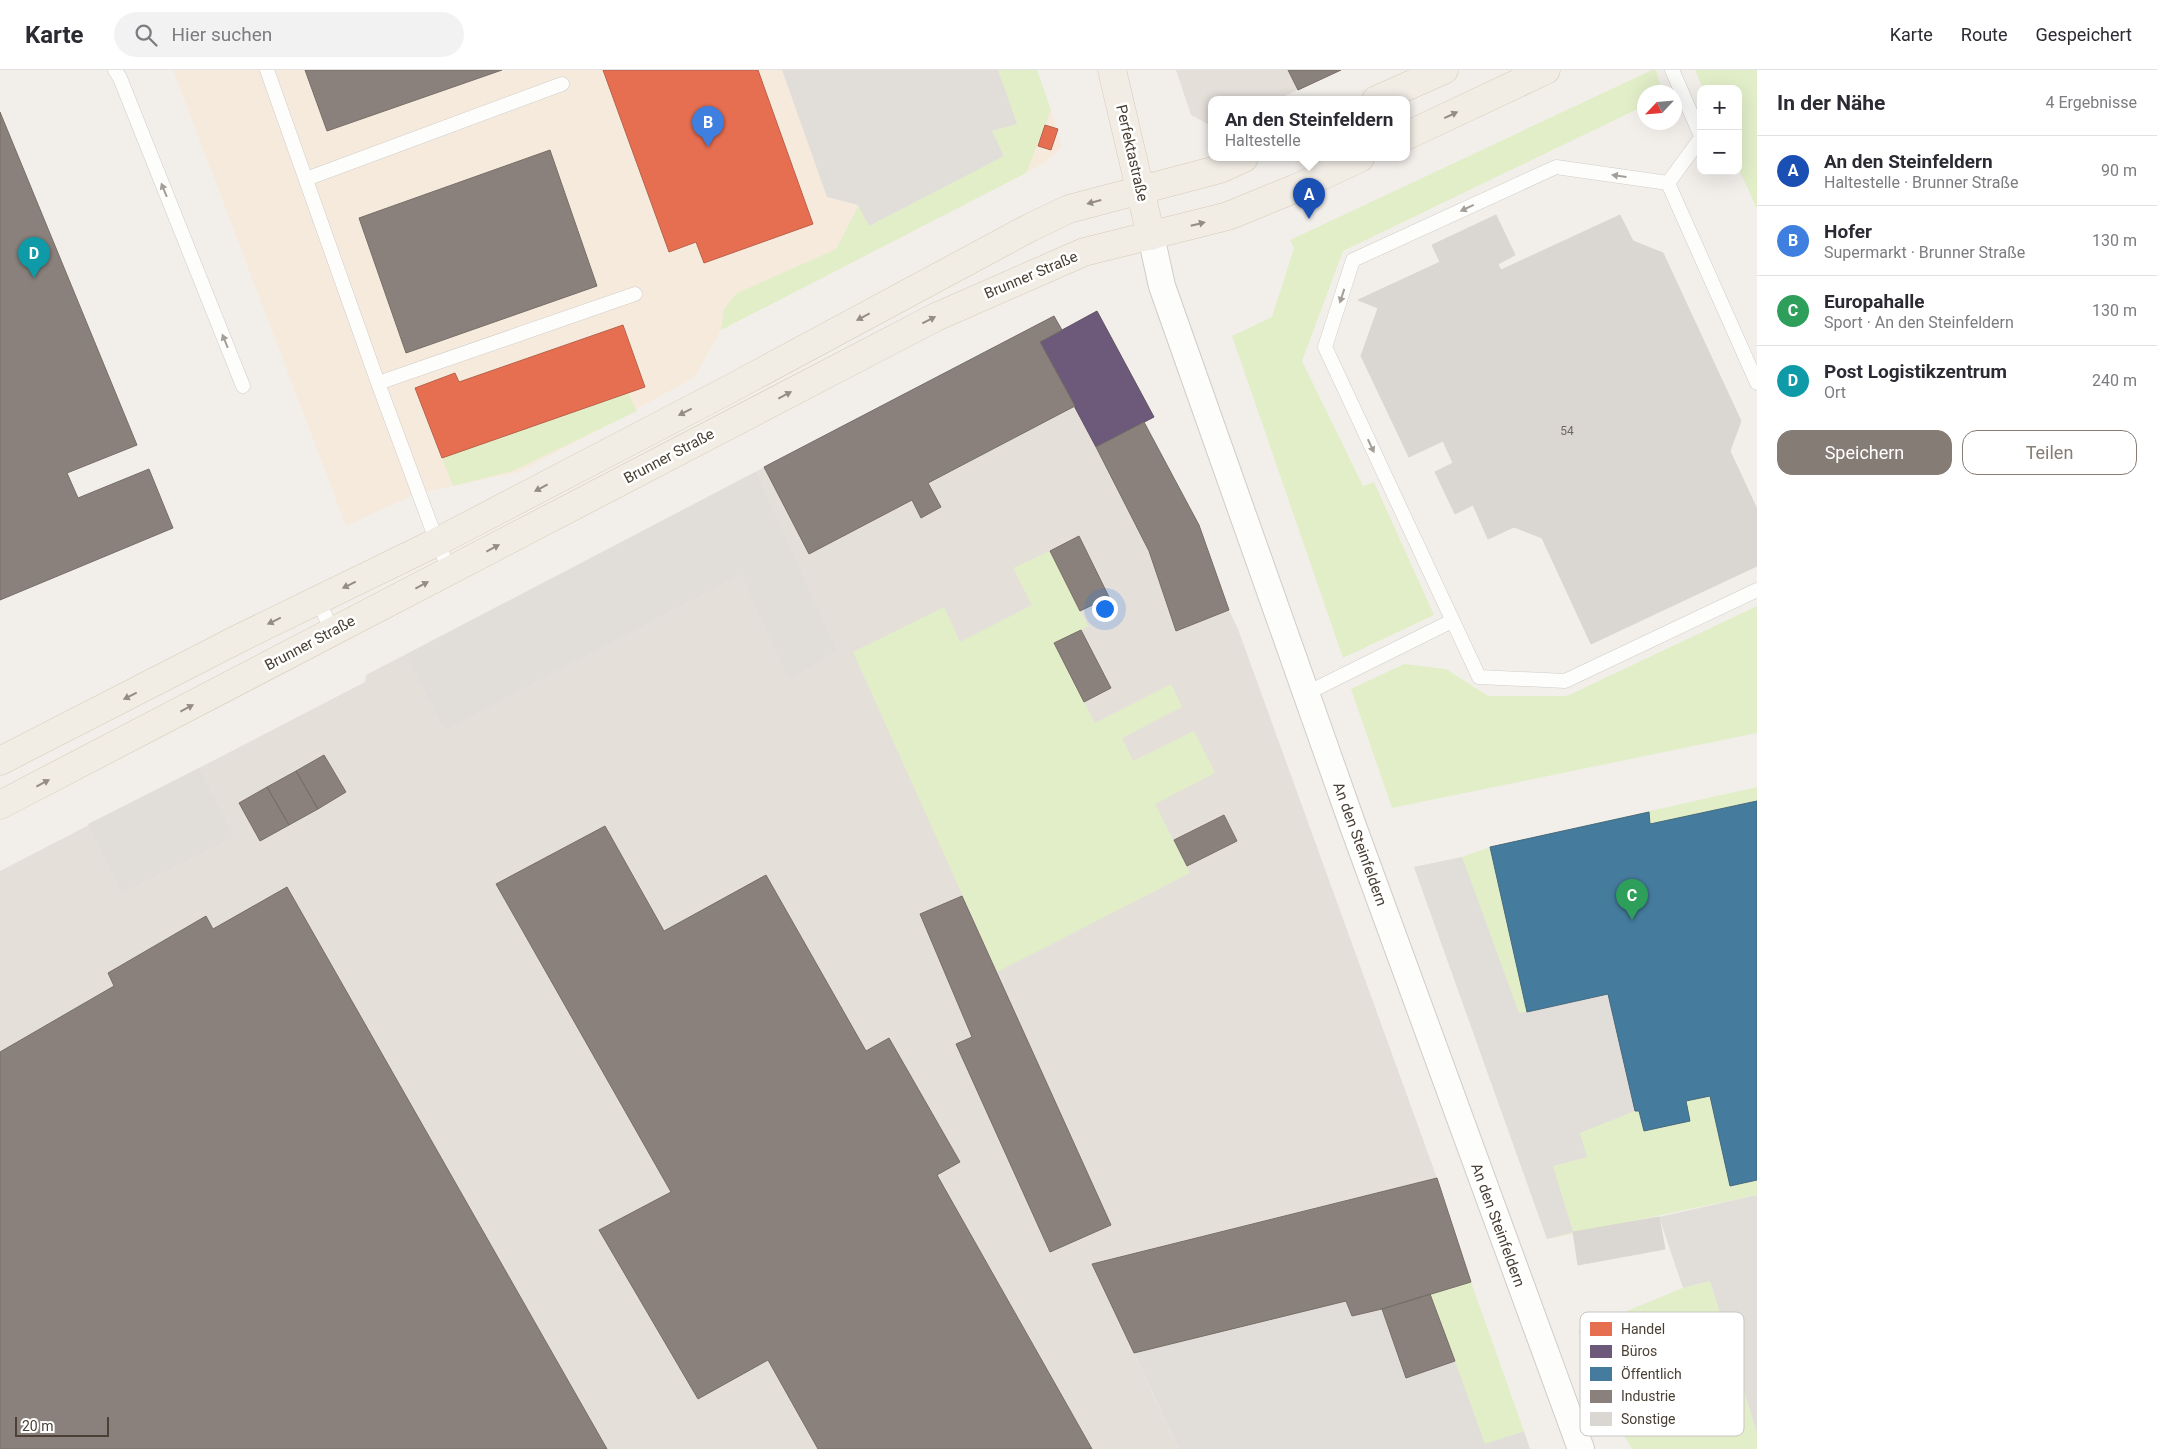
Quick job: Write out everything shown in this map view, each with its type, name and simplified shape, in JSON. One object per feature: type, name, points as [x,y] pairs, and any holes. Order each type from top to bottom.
[{"type":"main road","name":"Perfektastraße","points":[[1112,70],[1151,236]]},
{"type":"main road","points":[[1385,96],[1444,70]]},
{"type":"main road","points":[[1410,134],[1546,70]]},
{"type":"main road","name":"Brunner Straße","points":[[0,761],[437,542],[728,390],[1031,227],[1069,209],[1220,169],[1237,161]]},
{"type":"main road","name":"Brunner Straße","points":[[0,805],[936,316],[1084,252],[1228,216],[1353,161]]},
{"type":"street","name":"An den Steinfeldern","points":[[1151,236],[1162,286],[1359,845],[1581,1449]]},
{"type":"lane","points":[[115,70],[120,78],[243,386]]},
{"type":"lane","points":[[266,70],[378,383],[437,542],[450,571]]},
{"type":"lane","points":[[1672,70],[1698,130]]},
{"type":"lane","points":[[306,179],[562,84]]},
{"type":"lane","points":[[1668,183],[1697,143]]},
{"type":"lane","points":[[1668,183],[1556,167],[1353,260],[1325,347],[1479,677],[1565,681],[1757,590]]},
{"type":"lane","points":[[1668,183],[1757,383]]},
{"type":"lane","points":[[378,383],[635,294]]},
{"type":"lane","points":[[318,600],[332,631]]},
{"type":"lane","points":[[1307,693],[1452,621]]},
{"type":"shaded area","points":[[173,70],[1037,70],[1058,131],[1061,147],[1043,164],[721,330],[694,378],[520,472],[418,493],[346,526]]},
{"type":"shaded area","points":[[782,70],[998,70],[1017,124],[992,131],[1004,156],[869,226],[858,205],[827,197]]},
{"type":"shaded area","points":[[1176,70],[1341,70],[1285,96],[1208,96],[1208,124],[1191,115]]},
{"type":"shaded area","points":[[1097,311],[1154,417],[1144,423],[1199,525],[1437,1178],[1092,1264],[1179,1449],[0,1449],[0,871],[365,682],[366,675],[1054,316],[1062,330]]},
{"type":"shaded area","points":[[756,472],[837,651],[789,680],[741,574],[445,730],[406,655]]},
{"type":"shaded area","points":[[199,768],[234,837],[122,893],[88,824]]},
{"type":"shaded area","points":[[1462,857],[1519,1013],[1608,994],[1635,1111],[1580,1133],[1587,1157],[1553,1166],[1573,1232],[1547,1239],[1414,867]]},
{"type":"shaded area","points":[[1757,1195],[1757,1433],[1744,1391],[1744,1312],[1720,1312],[1710,1281],[1683,1288],[1659,1217]]},
{"type":"shaded area","points":[[1346,1301],[1352,1316],[1382,1309],[1406,1377],[1455,1361],[1485,1444],[1524,1431],[1530,1449],[1179,1449],[1134,1353]]},
{"type":"green space","points":[[998,70],[1037,70],[1051,110],[1026,173],[721,330],[724,309],[737,293],[836,249],[859,205],[869,226],[1004,155],[991,131],[1016,124]]},
{"type":"green space","points":[[1652,70],[1656,70],[1660,85],[1637,85],[1637,109],[1343,251],[1302,361],[1363,486],[1374,482],[1434,615],[1343,658],[1232,336],[1272,317],[1294,248],[1290,240]]},
{"type":"green space","points":[[1695,70],[1757,70],[1757,209],[1742,175],[1742,85],[1701,85]]},
{"type":"green space","points":[[628,393],[637,411],[513,471],[453,486],[442,458]]},
{"type":"green space","points":[[1050,551],[1088,626],[1054,644],[1095,723],[1171,684],[1182,707],[1122,738],[1133,761],[1194,731],[1215,773],[1155,804],[1190,873],[997,972],[853,652],[944,607],[960,642],[1032,605],[1013,568]]},
{"type":"green space","points":[[1757,606],[1757,733],[1392,808],[1351,689],[1404,664],[1446,669],[1488,696],[1567,696]]},
{"type":"green space","points":[[1757,787],[1757,1195],[1547,1239],[1414,867],[1462,857],[1490,847]]},
{"type":"green space","points":[[1710,1281],[1720,1312],[1624,1312],[1683,1288]]},
{"type":"green space","points":[[1471,1282],[1524,1431],[1485,1445],[1430,1294]]},
{"type":"green space","points":[[1744,1391],[1757,1433],[1757,1449],[1632,1449],[1624,1436],[1744,1436]]},
{"type":"building: Handel","points":[[603,70],[758,70],[813,224],[704,263],[696,242],[669,252]]},
{"type":"building: Handel","points":[[1045,125],[1058,129],[1051,150],[1038,146]]},
{"type":"building: Handel","points":[[623,325],[645,387],[442,458],[415,388],[455,373],[459,382]]},
{"type":"building: Büros","points":[[1097,311],[1154,417],[1096,447],[1040,342]]},
{"type":"building: Öffentlich","points":[[1757,801],[1757,1180],[1730,1186],[1710,1096],[1686,1101],[1690,1121],[1644,1131],[1639,1111],[1635,1111],[1608,994],[1527,1012],[1490,847],[1649,812],[1650,824]]},
{"type":"building: Industrie","points":[[305,70],[502,70],[327,131]]},
{"type":"building: Industrie","points":[[1288,70],[1341,70],[1298,90]]},
{"type":"building: Industrie","points":[[0,112],[137,445],[67,473],[78,498],[149,469],[173,528],[0,600]]},
{"type":"building: Industrie","points":[[550,150],[597,286],[406,353],[359,218]]},
{"type":"building: Industrie","points":[[1054,316],[1062,330],[1040,342],[1075,406],[928,483],[941,507],[921,518],[912,500],[809,554],[764,467]]},
{"type":"building: Industrie","points":[[1144,422],[1199,525],[1229,610],[1176,631],[1149,551],[1096,447]]},
{"type":"building: Industrie","points":[[1079,536],[1109,597],[1080,611],[1050,551]]},
{"type":"building: Industrie","points":[[1081,630],[1111,688],[1084,702],[1054,643]]},
{"type":"building: Industrie","points":[[324,755],[346,792],[318,809],[296,771]]},
{"type":"building: Industrie","points":[[296,771],[318,809],[289,825],[267,787]]},
{"type":"building: Industrie","points":[[267,787],[289,825],[260,841],[239,803]]},
{"type":"building: Industrie","points":[[1224,815],[1237,841],[1187,866],[1174,840]]},
{"type":"building: Industrie","points":[[605,826],[664,931],[766,875],[866,1051],[889,1038],[960,1162],[937,1175],[1092,1449],[818,1449],[768,1360],[698,1399],[599,1230],[671,1192],[496,884]]},
{"type":"building: Industrie","points":[[287,887],[607,1449],[0,1449],[0,1052],[114,986],[108,973],[206,916],[213,929]]},
{"type":"building: Industrie","points":[[962,896],[1111,1225],[1050,1252],[956,1044],[972,1037],[920,914]]},
{"type":"building: Industrie","points":[[1437,1178],[1471,1282],[1382,1309],[1352,1316],[1346,1301],[1134,1353],[1092,1264]]},
{"type":"building: Industrie","points":[[1430,1294],[1455,1361],[1406,1378],[1382,1309]]},
{"type":"building: Sonstige","points":[[1496,215],[1515,255],[1498,264],[1501,270],[1620,215],[1633,241],[1663,253],[1741,421],[1730,451],[1757,509],[1757,566],[1591,644],[1542,538],[1514,527],[1488,539],[1473,505],[1455,514],[1435,472],[1453,463],[1443,441],[1409,457],[1361,356],[1378,308],[1358,300],[1440,262],[1432,245]]},
{"type":"building: Sonstige","points":[[1659,1217],[1665,1249],[1578,1265],[1573,1232]]},
{"type":"place","name":"Hofer","points":[[708,147]]},
{"type":"place","name":"An den Steinfeldern","points":[[1309,219]]},
{"type":"place","name":"Post Logistikzentrum","points":[[34,278]]},
{"type":"place","name":"Europahalle","points":[[1632,920]]}]
